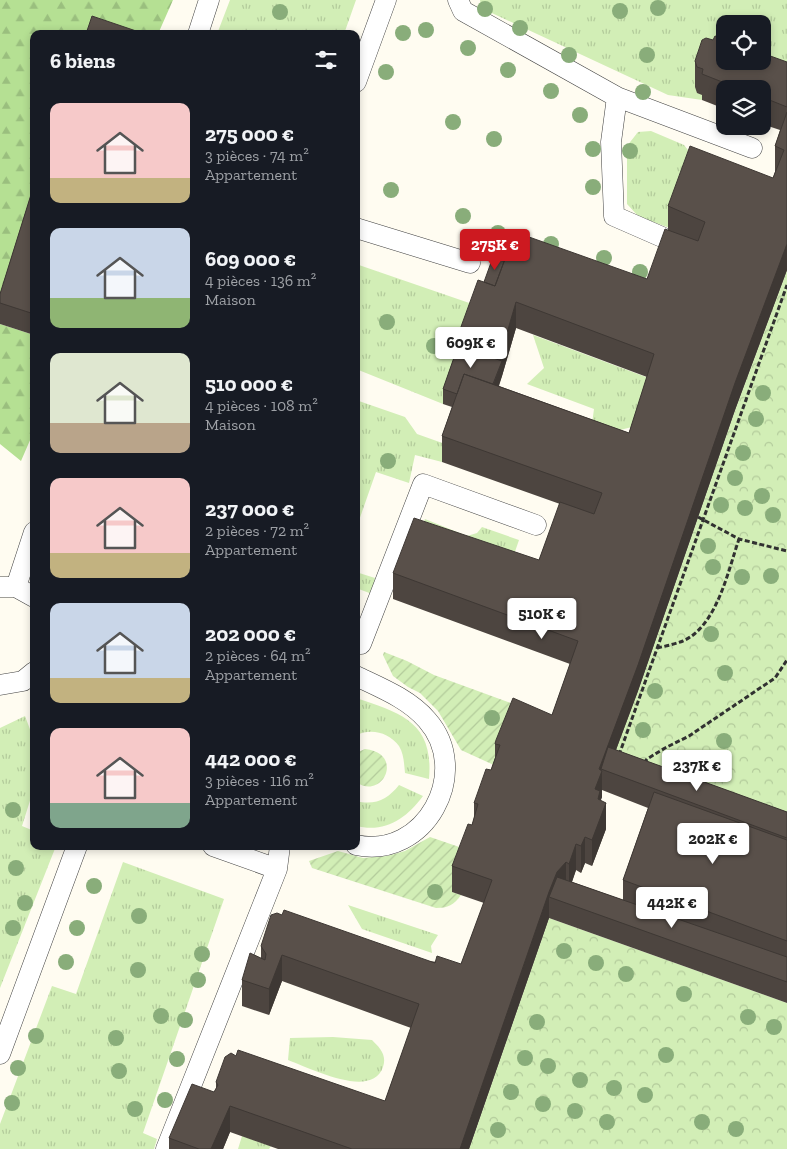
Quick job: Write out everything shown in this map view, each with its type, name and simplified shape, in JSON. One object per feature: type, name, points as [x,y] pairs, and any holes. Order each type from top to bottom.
[{"type":"lane","points":[[199,30],[209,0]]},
{"type":"lane","points":[[360,71],[386,0]]},
{"type":"lane","points":[[458,0],[463,11],[617,97],[752,148]]},
{"type":"lane","points":[[617,97],[611,142],[614,216],[662,238]]},
{"type":"lane","points":[[360,229],[470,263]]},
{"type":"lane","points":[[360,641],[423,484],[536,525]]},
{"type":"lane","points":[[30,540],[8,587],[30,595]]},
{"type":"lane","points":[[0,685],[23,681],[30,675]]},
{"type":"lane","points":[[360,678],[386,690],[413,707],[428,721],[438,738],[445,757],[446,777],[441,796],[432,814],[418,829],[401,839],[382,846],[360,844]]},
{"type":"lane","points":[[0,1054],[76,850]]},
{"type":"lane","points":[[224,850],[277,869]]},
{"type":"lane","points":[[166,1149],[277,869],[279,850]]},
{"type":"path","points":[[615,764],[787,284]]},
{"type":"path","points":[[698,517],[739,539],[787,551]]},
{"type":"path","points":[[657,648],[684,641],[702,627],[716,606],[739,539]]},
{"type":"path","points":[[642,765],[647,759],[689,736],[775,678],[787,660]]},
{"type":"green space","points":[[0,0],[173,0],[160,30],[30,30],[30,220],[0,315]]},
{"type":"green space","points":[[230,0],[356,0],[345,30],[219,30]]},
{"type":"green space","points":[[480,0],[787,0],[787,88],[771,82],[771,80],[765,80],[737,70],[771,70],[771,15],[716,15],[716,62],[702,100],[668,95],[481,8]]},
{"type":"green space","points":[[651,131],[684,145],[695,159],[670,228],[639,217],[627,204],[627,146],[638,132]]},
{"type":"green space","points":[[360,265],[478,306],[443,404],[360,371]]},
{"type":"green space","points":[[787,270],[787,833],[608,769],[638,691],[735,410]]},
{"type":"green space","points":[[0,324],[30,334],[30,440],[21,461],[0,444]]},
{"type":"green space","points":[[533,335],[654,380],[640,425],[620,430],[604,438],[591,431],[594,409],[527,384],[544,368]]},
{"type":"green space","points":[[360,401],[405,417],[417,434],[448,445],[442,462],[415,455],[409,483],[376,472],[360,518]]},
{"type":"green space","points":[[425,519],[467,536],[477,533],[482,527],[519,540],[507,575],[414,544]]},
{"type":"green space","points":[[360,573],[375,578],[372,594],[360,590]]},
{"type":"green space","points":[[384,652],[434,675],[516,705],[496,766],[461,750],[438,711],[420,693],[393,676],[383,655]]},
{"type":"green space","points":[[360,699],[401,715],[412,723],[426,745],[429,760],[429,779],[405,773],[401,749],[390,737],[374,732],[360,734]]},
{"type":"green space","points":[[25,716],[30,729],[30,801],[22,826],[30,829],[30,850],[54,850],[0,988],[0,728]]},
{"type":"green space","points":[[365,749],[377,752],[384,759],[387,766],[386,774],[381,781],[374,785],[366,786],[360,784],[360,751]]},
{"type":"green space","points":[[399,785],[423,796],[409,811],[394,822],[376,828],[360,827],[360,802],[375,802],[386,798]]},
{"type":"green space","points":[[430,837],[468,850],[452,892],[461,895],[453,904],[444,907],[436,908],[312,868],[309,861],[338,851],[363,858],[387,856],[405,851]]},
{"type":"green space","points":[[123,862],[224,899],[143,1133],[157,1139],[154,1149],[0,1149],[0,1124],[52,986],[76,994]]},
{"type":"green space","points":[[348,905],[438,935],[431,946],[432,953],[362,929]]},
{"type":"green space","points":[[549,918],[787,1003],[787,1149],[469,1149]]},
{"type":"green space","points":[[333,1037],[372,1040],[380,1049],[384,1059],[383,1067],[377,1077],[367,1081],[340,1079],[288,1060],[290,1038]]},
{"type":"green space","points":[[242,1136],[271,1146],[269,1149],[238,1149]]},
{"type":"building","points":[[92,16],[133,30],[87,30]]},
{"type":"building","points":[[716,36],[716,70],[771,70],[771,56],[787,62],[787,107],[771,101],[771,80],[717,80],[702,74],[703,69],[697,67],[695,61],[702,40],[706,38],[713,40]]},
{"type":"building","points":[[787,112],[787,244],[735,383],[638,665],[599,769],[602,771],[595,789],[600,791],[598,799],[606,803],[592,840],[585,837],[581,846],[576,844],[569,864],[566,862],[557,872],[460,1149],[352,1149],[230,1106],[211,1149],[199,1149],[169,1138],[192,1084],[214,1092],[218,1085],[216,1082],[225,1057],[231,1053],[236,1056],[238,1050],[385,1101],[419,1004],[282,955],[269,989],[242,980],[250,953],[265,960],[266,954],[261,946],[271,915],[277,913],[282,915],[284,910],[435,963],[437,956],[461,964],[492,880],[452,866],[468,824],[472,825],[478,804],[474,803],[486,769],[491,770],[500,745],[495,744],[496,740],[513,698],[552,715],[578,641],[393,573],[414,518],[539,560],[560,502],[594,514],[602,493],[442,436],[464,374],[629,433],[654,354],[516,302],[502,350],[458,335],[478,280],[495,286],[515,232],[647,279],[665,229],[698,241],[705,222],[668,206],[690,146],[773,178],[784,150],[775,146]]},
{"type":"building","points":[[30,198],[30,313],[0,303],[0,294]]},
{"type":"building","points":[[508,248],[495,286],[484,282],[493,257],[503,261]]},
{"type":"building","points":[[458,346],[502,361],[493,384],[464,374],[457,394],[443,389]]},
{"type":"building","points":[[608,747],[787,812],[787,838],[601,769]]},
{"type":"building","points":[[654,792],[787,840],[787,941],[623,880]]},
{"type":"building","points":[[557,877],[787,957],[787,982],[549,897]]}]
